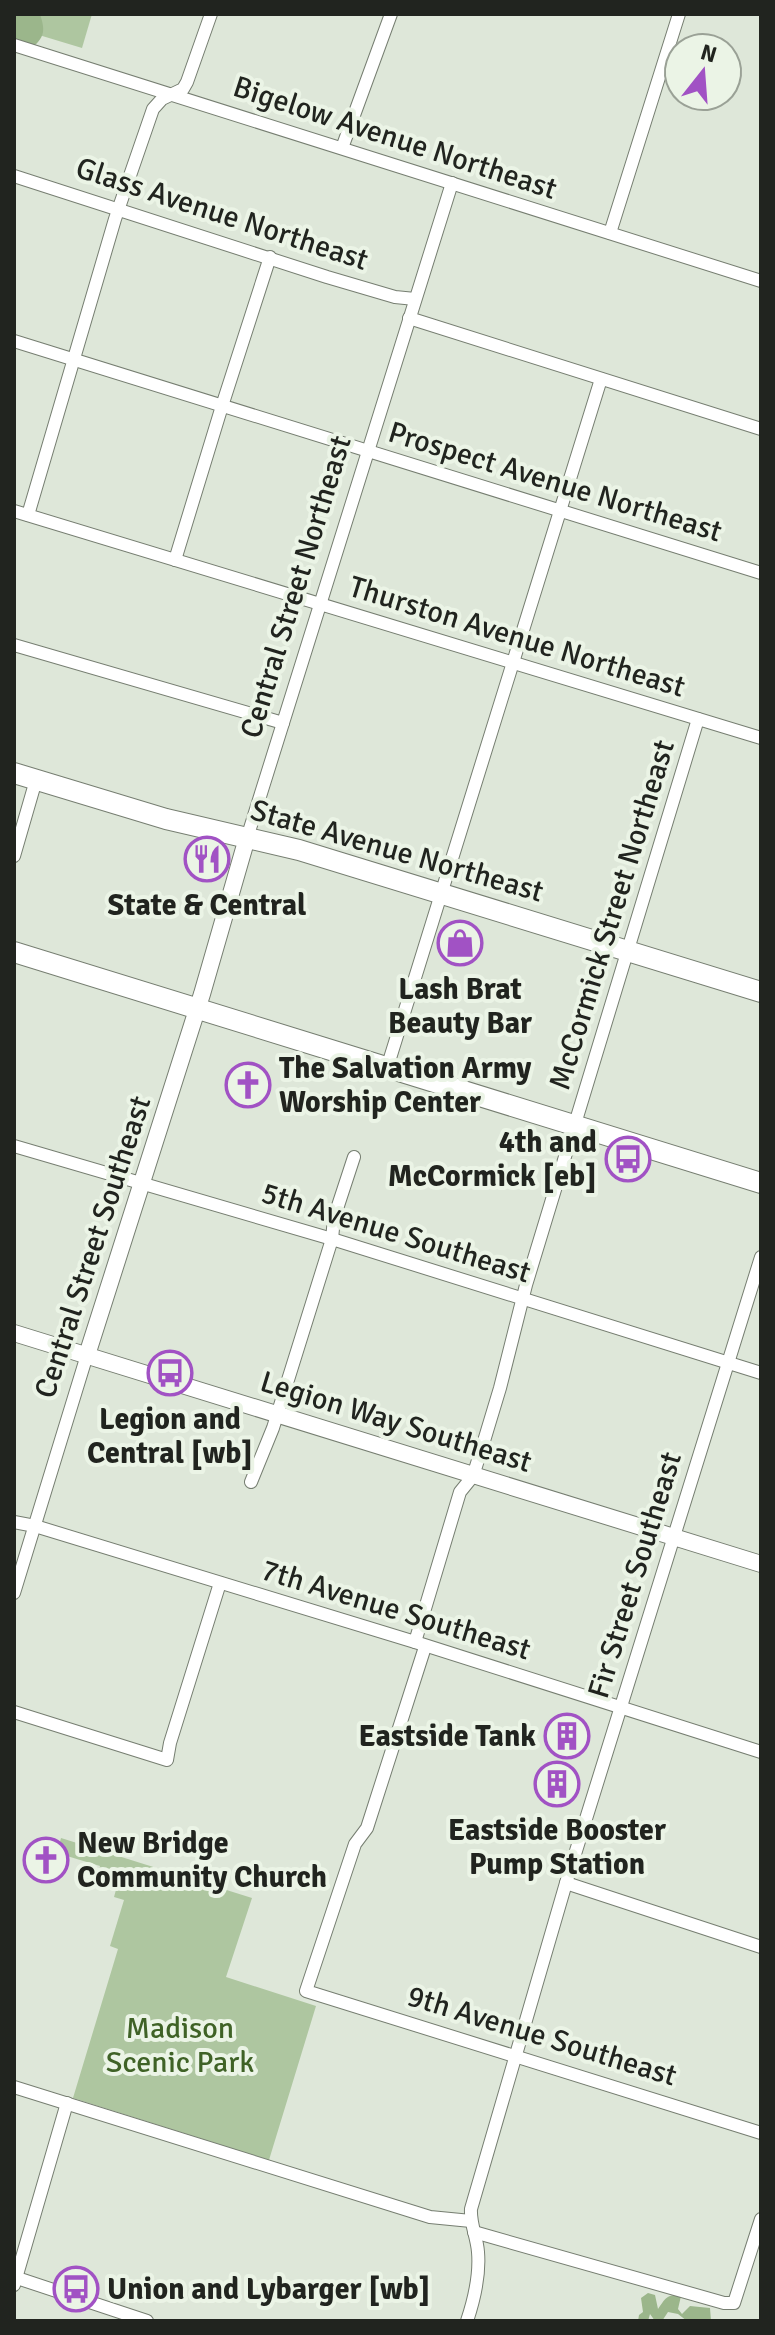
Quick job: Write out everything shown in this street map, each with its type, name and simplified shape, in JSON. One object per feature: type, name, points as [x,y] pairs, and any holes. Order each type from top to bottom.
[{"type":"main road","name":"State Avenue Northeast","points":[[14,773],[166,819],[299,850],[761,992]]},
{"type":"main road","points":[[14,952],[761,1183]]},
{"type":"street","points":[[28,515],[73,358],[153,109],[162,99],[183,89],[211,14]]},
{"type":"street","points":[[342,148],[391,14]]},
{"type":"street","points":[[610,233],[679,14]]},
{"type":"street","name":"Bigelow Avenue Northeast","points":[[14,45],[761,281]]},
{"type":"street","name":"Glass Avenue Northeast","points":[[14,176],[395,297],[415,299]]},
{"type":"street","name":"Central Street Northeast","points":[[197,1009],[366,451],[452,183]]},
{"type":"street","points":[[175,560],[270,257]]},
{"type":"street","points":[[409,318],[761,429]]},
{"type":"street","name":"Prospect Avenue Northeast","points":[[14,341],[761,573]]},
{"type":"street","points":[[387,1068],[601,379]]},
{"type":"street","name":"Thurston Avenue Northeast","points":[[14,511],[761,738]]},
{"type":"street","points":[[14,645],[283,723]]},
{"type":"street","name":"McCormick Street Northeast","points":[[306,1991],[355,1844],[367,1828],[373,1812],[460,1492],[473,1476],[500,1388],[522,1300],[698,719]]},
{"type":"street","points":[[14,856],[36,780]]},
{"type":"street","name":"Central Street Southeast","points":[[14,1593],[197,1009]]},
{"type":"street","name":"5th Avenue Southeast","points":[[14,1146],[332,1239],[761,1373]]},
{"type":"street","points":[[251,1482],[277,1415],[354,1157]]},
{"type":"street","name":"Fir Street Southeast","points":[[467,2321],[477,2276],[478,2251],[471,2209],[566,1883],[761,1257]]},
{"type":"street","name":"Legion Way Southeast","points":[[14,1333],[761,1564]]},
{"type":"street","name":"7th Avenue Southeast","points":[[14,1522],[420,1644],[761,1752]]},
{"type":"street","points":[[14,1712],[167,1760],[220,1583]]},
{"type":"street","points":[[566,1883],[761,1947]]},
{"type":"street","name":"9th Avenue Southeast","points":[[306,1991],[761,2133]]},
{"type":"street","points":[[14,2087],[430,2217],[472,2226],[494,2238],[724,2303],[734,2303],[761,2219]]},
{"type":"street","points":[[67,2103],[15,2280],[147,2321]]},
{"type":"green space","points":[[14,14],[92,14],[82,48],[39,35]]},
{"type":"green space","points":[[14,14],[40,14],[43,31],[35,45],[26,45],[14,38]]},
{"type":"green space","name":"Madison Scenic Park","points":[[61,1838],[252,1898],[226,1977],[316,2006],[269,2160],[73,2098],[118,1949],[110,1946],[124,1900],[114,1897],[117,1886],[97,1876],[100,1866],[57,1853]]},
{"type":"green space","points":[[648,2293],[655,2295],[658,2309],[672,2295],[681,2296],[678,2309],[682,2314],[690,2306],[710,2308],[711,2321],[687,2321],[678,2314],[668,2312],[662,2321],[655,2321],[650,2314],[648,2321],[638,2321],[643,2312],[641,2298]]},
{"type":"place","name":"State & Central","points":[[207,859]]},
{"type":"place","name":"Lash Brat Beauty Bar","points":[[460,943]]},
{"type":"place","name":"The Salvation Army Worship Center","points":[[248,1085]]},
{"type":"place","name":"4th and McCormick [eb]","points":[[628,1159]]},
{"type":"place","name":"Legion and Central [wb]","points":[[170,1373]]},
{"type":"place","name":"Eastside Tank","points":[[567,1736]]},
{"type":"place","name":"Eastside Booster Pump Station","points":[[557,1784]]},
{"type":"place","name":"New Bridge Community Church","points":[[46,1860]]},
{"type":"place","name":"Union and Lybarger [wb]","points":[[76,2289]]}]
